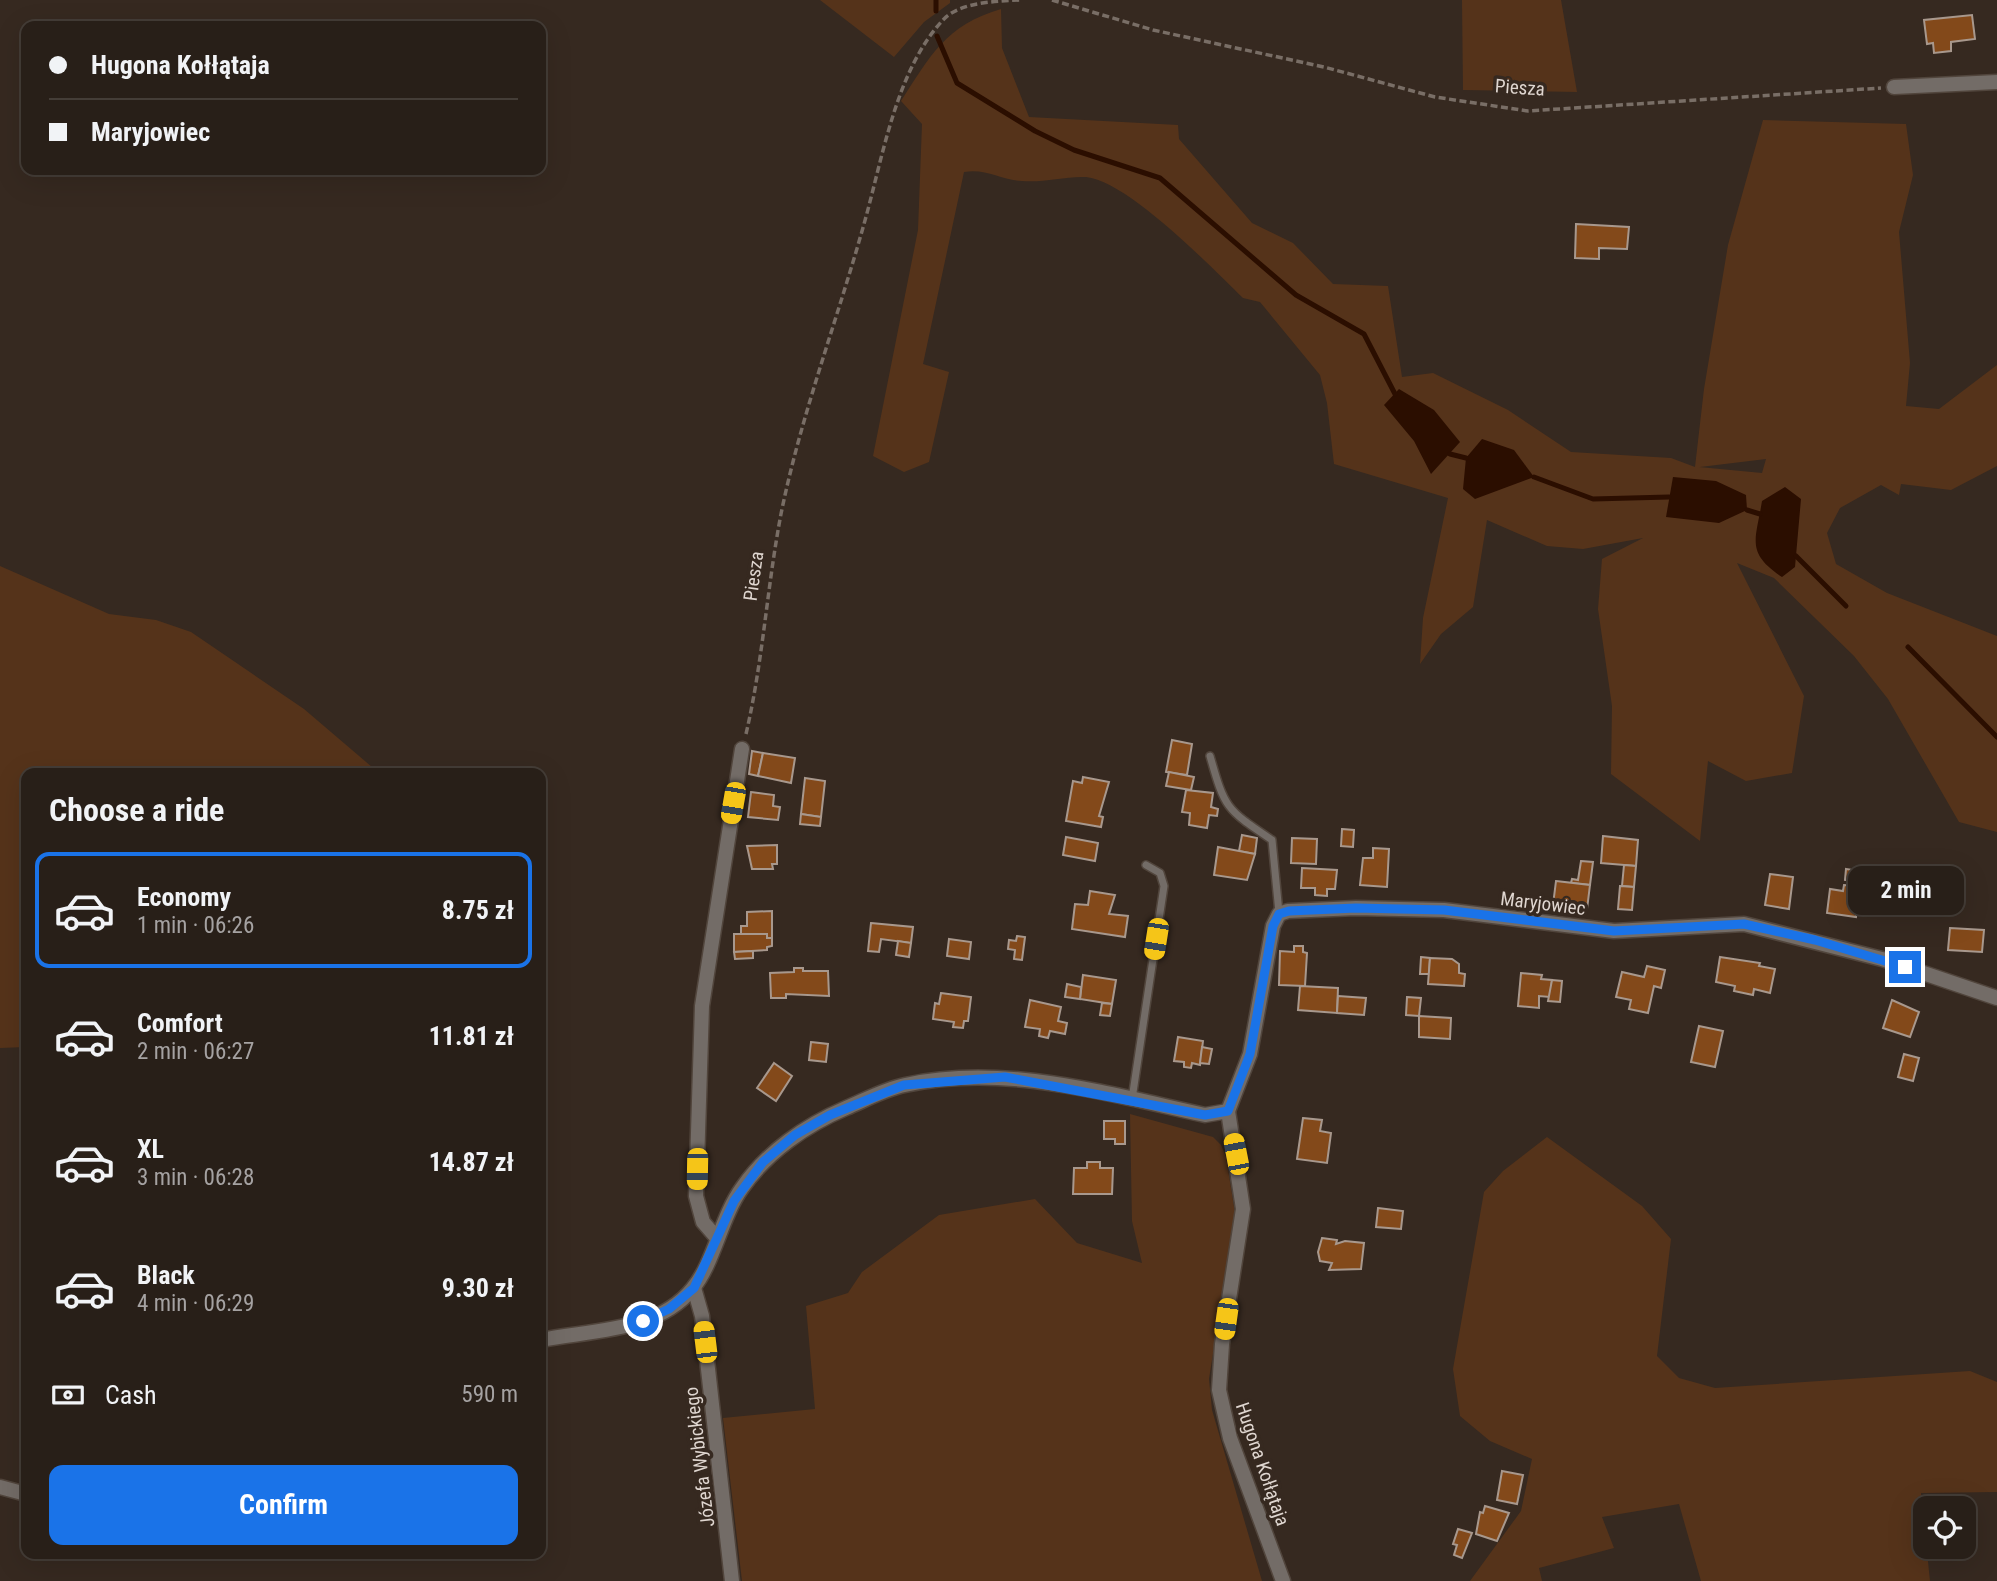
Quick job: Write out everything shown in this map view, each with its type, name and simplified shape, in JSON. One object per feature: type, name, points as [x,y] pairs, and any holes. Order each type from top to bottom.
[{"type":"street","points":[[1894,88],[1997,82]]},
{"type":"street","points":[[716,1237],[703,1222],[696,1196],[702,1006],[742,749]]},
{"type":"street","name":"Maryjowiec","points":[[1279,914],[1356,908],[1444,910],[1614,931],[1744,924],[1882,959],[1997,998]]},
{"type":"street","points":[[546,1339],[643,1321],[669,1309],[694,1288],[741,1188],[763,1162],[795,1135],[830,1115],[904,1085],[1005,1077],[1205,1115],[1228,1111],[1250,1054],[1265,963],[1273,926],[1279,914]]},
{"type":"street","name":"Hugona Kołłątaja","points":[[1228,1111],[1243,1209],[1222,1344],[1219,1390],[1230,1438],[1283,1581]]},
{"type":"street","name":"Józefa Wybickiego","points":[[694,1288],[702,1316],[732,1581]]},
{"type":"street","points":[[0,1487],[21,1493]]},
{"type":"lane","points":[[1210,756],[1223,801],[1237,816],[1272,840],[1279,914]]},
{"type":"lane","points":[[1132,1099],[1164,886],[1160,873],[1146,865]]},
{"type":"path","name":"Piesza","points":[[742,749],[766,625],[781,515],[809,399],[846,287],[913,59],[946,16],[985,1],[1020,0]]},
{"type":"path","name":"Piesza","points":[[1052,0],[1153,30],[1324,67],[1435,97],[1528,111],[1894,88]]},
{"type":"shaded area","points":[[820,0],[950,0],[950,3],[924,22],[894,57]]},
{"type":"shaded area","points":[[1462,0],[1561,0],[1577,92],[1463,90]]},
{"type":"shaded area","points":[[1001,9],[1002,48],[1029,117],[1178,125],[1179,139],[1252,223],[1293,243],[1333,284],[1388,286],[1402,377],[1433,373],[1508,410],[1571,452],[1671,458],[1695,467],[1704,389],[1728,245],[1763,120],[1906,124],[1913,175],[1899,232],[1910,363],[1906,406],[1939,409],[1997,365],[1997,466],[1951,490],[1901,484],[1899,495],[1881,485],[1840,508],[1827,533],[1836,564],[1887,593],[1997,636],[1997,832],[1959,822],[1888,699],[1854,656],[1774,578],[1737,563],[1804,696],[1792,773],[1746,781],[1708,761],[1700,841],[1611,774],[1612,706],[1598,609],[1602,559],[1643,538],[1583,549],[1547,546],[1487,520],[1473,607],[1441,634],[1420,664],[1423,618],[1448,498],[1334,464],[1327,403],[1320,375],[1260,302],[1243,298],[1169,228],[1124,193],[1104,182],[1086,177],[1022,181],[986,173],[964,172],[923,364],[949,372],[929,462],[904,472],[873,456],[918,230],[922,124],[901,101],[941,44],[966,24]],"holes":[[[1766,459],[1762,473],[1699,467]]]},
{"type":"shaded area","points":[[1399,389],[1434,410],[1460,442],[1431,474],[1414,441],[1384,405]]},
{"type":"shaded area","points":[[1482,439],[1514,450],[1534,477],[1475,499],[1463,489],[1466,458]]},
{"type":"shaded area","points":[[1673,477],[1716,481],[1746,495],[1747,510],[1719,523],[1666,517]]},
{"type":"shaded area","points":[[1785,487],[1801,499],[1795,567],[1782,577],[1762,560],[1756,536],[1762,501]]},
{"type":"shaded area","points":[[0,566],[109,614],[156,620],[191,632],[304,709],[373,768],[21,768],[21,1047],[0,1048]]},
{"type":"shaded area","points":[[1130,1114],[1213,1137],[1221,1145],[1226,1157],[1235,1213],[1209,1379],[1212,1410],[1262,1581],[742,1581],[723,1418],[815,1409],[806,1306],[848,1293],[862,1272],[939,1215],[1035,1199],[1077,1243],[1142,1263],[1132,1221]]},
{"type":"shaded area","points":[[1547,1137],[1642,1206],[1671,1239],[1657,1356],[1679,1378],[1715,1388],[1970,1371],[1997,1382],[1997,1492],[1921,1493],[1921,1496],[1913,1496],[1913,1559],[1928,1559],[1930,1581],[1701,1581],[1679,1504],[1602,1517],[1614,1548],[1539,1568],[1542,1581],[1470,1581],[1521,1511],[1532,1459],[1490,1441],[1460,1416],[1453,1369],[1484,1192],[1503,1171]]},
{"type":"building","points":[[1972,15],[1975,39],[1951,42],[1951,51],[1934,53],[1933,43],[1927,44],[1924,20]]},
{"type":"building","points":[[1576,224],[1629,227],[1627,249],[1599,248],[1599,259],[1575,258]]},
{"type":"building","points":[[1172,740],[1192,744],[1187,775],[1166,772]]},
{"type":"building","points":[[752,751],[763,753],[758,776],[749,774]]},
{"type":"building","points":[[763,753],[795,758],[791,783],[758,776]]},
{"type":"building","points":[[1169,772],[1194,777],[1191,790],[1166,786]]},
{"type":"building","points":[[1083,777],[1109,782],[1099,816],[1103,817],[1101,827],[1066,821],[1073,781],[1082,783]]},
{"type":"building","points":[[805,778],[825,781],[821,817],[801,814]]},
{"type":"building","points":[[1186,790],[1213,793],[1211,807],[1218,809],[1217,816],[1209,815],[1207,828],[1189,825],[1190,813],[1182,812]]},
{"type":"building","points":[[751,792],[774,795],[773,806],[780,807],[778,820],[748,817]]},
{"type":"building","points":[[801,814],[821,817],[820,826],[800,824]]},
{"type":"building","points":[[1342,829],[1354,830],[1353,847],[1341,846]]},
{"type":"building","points":[[1242,835],[1257,838],[1255,854],[1239,851]]},
{"type":"building","points":[[1603,836],[1638,840],[1636,866],[1601,863]]},
{"type":"building","points":[[1066,837],[1098,843],[1095,861],[1063,855]]},
{"type":"building","points":[[1292,838],[1317,839],[1316,864],[1291,863]]},
{"type":"building","points":[[777,845],[777,864],[772,864],[773,869],[752,869],[747,846]]},
{"type":"building","points":[[1218,847],[1255,854],[1247,880],[1214,875]]},
{"type":"building","points":[[1373,848],[1389,849],[1387,887],[1360,885],[1363,858],[1373,858]]},
{"type":"building","points":[[1581,861],[1593,862],[1590,885],[1571,883],[1572,879],[1578,880]]},
{"type":"building","points":[[1624,865],[1636,866],[1634,887],[1622,886]]},
{"type":"building","points":[[1302,868],[1337,870],[1335,889],[1327,889],[1327,896],[1315,895],[1315,888],[1301,888]]},
{"type":"building","points":[[1846,869],[1860,871],[1859,882],[1845,880]]},
{"type":"building","points":[[1770,874],[1793,877],[1789,909],[1765,905]]},
{"type":"building","points":[[1556,881],[1590,885],[1587,909],[1575,907],[1574,914],[1567,913],[1567,907],[1553,905]]},
{"type":"building","points":[[1844,885],[1853,886],[1852,892],[1859,893],[1856,917],[1827,913],[1830,889],[1843,891]]},
{"type":"building","points":[[1620,886],[1634,887],[1632,910],[1618,909]]},
{"type":"building","points":[[1090,891],[1115,895],[1109,914],[1128,916],[1125,937],[1072,929],[1075,904],[1088,905]]},
{"type":"building","points":[[772,911],[772,938],[767,938],[767,934],[741,934],[741,926],[747,926],[747,912]]},
{"type":"building","points":[[871,923],[913,927],[911,943],[881,939],[879,952],[868,951]]},
{"type":"building","points":[[1950,928],[1984,930],[1982,952],[1948,950]]},
{"type":"building","points":[[734,934],[767,934],[767,938],[772,938],[772,946],[767,947],[767,950],[734,952]]},
{"type":"building","points":[[1017,936],[1025,937],[1022,960],[1014,959],[1015,950],[1008,949],[1009,940],[1016,941]]},
{"type":"building","points":[[949,939],[971,942],[969,959],[947,956]]},
{"type":"building","points":[[898,941],[911,943],[909,957],[896,955]]},
{"type":"building","points":[[1294,946],[1303,946],[1303,952],[1307,953],[1305,986],[1279,985],[1280,951],[1294,952]]},
{"type":"building","points":[[753,951],[753,958],[735,959],[734,952]]},
{"type":"building","points":[[1421,957],[1430,958],[1429,974],[1420,974]]},
{"type":"building","points":[[1720,957],[1760,963],[1759,966],[1775,969],[1770,993],[1754,989],[1753,995],[1734,991],[1735,986],[1716,982]]},
{"type":"building","points":[[1430,958],[1452,959],[1459,964],[1459,973],[1465,974],[1464,986],[1428,984]]},
{"type":"building","points":[[1647,966],[1665,970],[1661,988],[1654,986],[1648,1013],[1629,1009],[1631,1000],[1616,997],[1622,972],[1644,977]]},
{"type":"building","points":[[794,968],[803,968],[803,971],[828,971],[829,996],[786,994],[786,998],[771,998],[770,973],[794,972]]},
{"type":"building","points":[[1521,973],[1542,975],[1541,979],[1552,980],[1550,997],[1539,996],[1539,1008],[1518,1006]]},
{"type":"building","points":[[1083,975],[1116,980],[1112,1004],[1080,999]]},
{"type":"building","points":[[1552,980],[1562,981],[1560,1002],[1548,1001]]},
{"type":"building","points":[[1067,984],[1081,987],[1080,999],[1065,997]]},
{"type":"building","points":[[1300,986],[1338,988],[1337,1013],[1298,1010]]},
{"type":"building","points":[[941,993],[971,997],[968,1021],[964,1021],[963,1028],[953,1027],[954,1022],[933,1019],[935,1003],[939,1004]]},
{"type":"building","points":[[1338,996],[1366,998],[1364,1015],[1337,1013]]},
{"type":"building","points":[[1407,997],[1421,998],[1419,1016],[1406,1015]]},
{"type":"building","points":[[1030,1000],[1061,1007],[1058,1021],[1067,1023],[1065,1034],[1050,1031],[1048,1038],[1039,1036],[1040,1029],[1025,1027]]},
{"type":"building","points":[[1892,1000],[1919,1012],[1910,1037],[1883,1028]]},
{"type":"building","points":[[1102,1003],[1112,1004],[1110,1016],[1100,1015]]},
{"type":"building","points":[[1419,1016],[1451,1018],[1450,1039],[1419,1037]]},
{"type":"building","points":[[1699,1026],[1723,1031],[1715,1067],[1691,1062]]},
{"type":"building","points":[[1178,1037],[1203,1041],[1200,1065],[1192,1063],[1191,1068],[1184,1067],[1184,1062],[1174,1061]]},
{"type":"building","points":[[811,1042],[828,1044],[826,1062],[809,1060]]},
{"type":"building","points":[[1202,1047],[1212,1049],[1209,1064],[1200,1063]]},
{"type":"building","points":[[1904,1054],[1919,1058],[1913,1081],[1898,1077]]},
{"type":"building","points":[[774,1063],[792,1076],[776,1101],[757,1088]]},
{"type":"building","points":[[1303,1118],[1322,1120],[1320,1131],[1331,1133],[1327,1163],[1297,1159]]},
{"type":"building","points":[[1104,1121],[1125,1121],[1125,1144],[1115,1144],[1115,1139],[1104,1139]]},
{"type":"building","points":[[1087,1162],[1100,1162],[1100,1168],[1113,1168],[1112,1194],[1073,1194],[1074,1168],[1087,1168]]},
{"type":"building","points":[[1378,1208],[1403,1211],[1401,1229],[1376,1227]]},
{"type":"building","points":[[1322,1238],[1337,1240],[1336,1244],[1345,1241],[1364,1243],[1361,1269],[1329,1270],[1332,1263],[1320,1261],[1318,1252]]},
{"type":"building","points":[[1502,1471],[1523,1475],[1517,1504],[1497,1500]]},
{"type":"building","points":[[1485,1506],[1509,1513],[1497,1541],[1476,1534],[1480,1512],[1483,1513]]},
{"type":"building","points":[[1458,1529],[1472,1533],[1462,1558],[1454,1555],[1457,1545],[1453,1544]]},
{"type":"waterway","points":[[936,0],[936,11]]},
{"type":"waterway","points":[[937,36],[957,83],[1035,131],[1074,150],[1160,178],[1296,295],[1364,334],[1395,394]]},
{"type":"waterway","points":[[1450,454],[1466,458]]},
{"type":"waterway","points":[[1534,477],[1593,499],[1669,497]]},
{"type":"waterway","points":[[1747,510],[1760,514]]},
{"type":"waterway","points":[[1796,556],[1846,606]]},
{"type":"waterway","points":[[1908,647],[1997,737]]},
{"type":"route","points":[[643,1321],[669,1309],[694,1288],[741,1188],[763,1162],[795,1135],[830,1115],[904,1085],[949,1079],[1005,1077],[1205,1115],[1228,1111],[1250,1054],[1273,926],[1279,914],[1289,911],[1356,908],[1444,910],[1614,931],[1744,924],[1815,940],[1905,967]]}]
